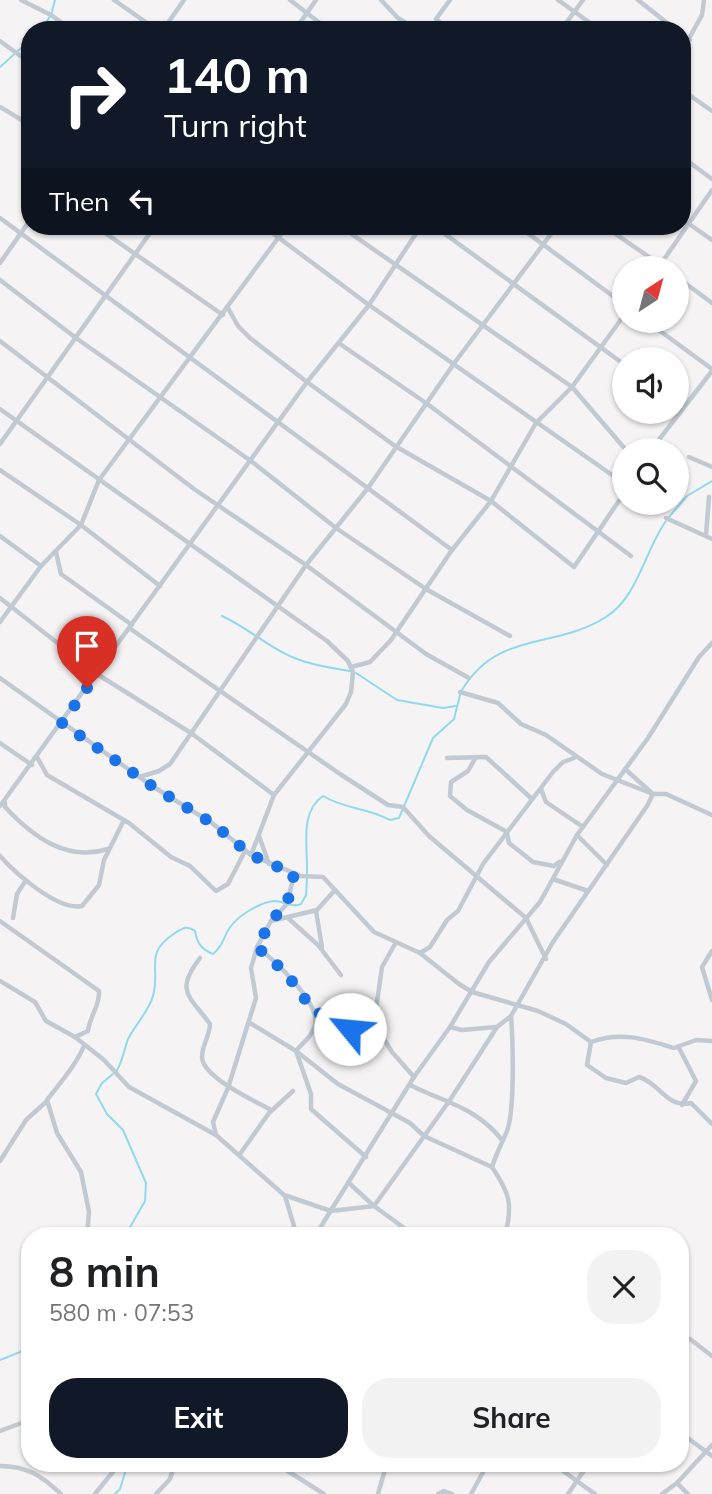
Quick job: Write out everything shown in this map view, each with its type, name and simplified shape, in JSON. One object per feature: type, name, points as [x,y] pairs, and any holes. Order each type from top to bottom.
[{"type":"street","points":[[21,0],[59,21]]},
{"type":"street","points":[[114,0],[144,21]]},
{"type":"street","points":[[169,21],[184,0]]},
{"type":"street","points":[[290,0],[317,21]]},
{"type":"street","points":[[301,21],[316,0]]},
{"type":"street","points":[[382,0],[403,21]]},
{"type":"street","points":[[438,21],[436,19],[450,0]]},
{"type":"street","points":[[558,0],[588,21]]},
{"type":"street","points":[[568,21],[583,0]]},
{"type":"street","points":[[638,0],[665,21]]},
{"type":"street","points":[[691,38],[702,15],[704,0]]},
{"type":"street","points":[[0,41],[21,56]]},
{"type":"street","points":[[691,96],[712,111]]},
{"type":"street","points":[[0,107],[21,120]]},
{"type":"street","points":[[691,164],[712,179]]},
{"type":"street","points":[[691,219],[712,190]]},
{"type":"street","points":[[0,218],[20,233],[0,263]]},
{"type":"street","points":[[691,225],[712,240]]},
{"type":"street","points":[[23,235],[452,550]]},
{"type":"street","points":[[107,235],[223,315]]},
{"type":"street","points":[[0,444],[149,235]]},
{"type":"street","points":[[276,235],[369,305],[455,362],[536,423],[612,475]]},
{"type":"street","points":[[353,235],[572,387],[616,438]]},
{"type":"street","points":[[0,806],[132,628],[307,382],[369,305],[415,235]]},
{"type":"street","points":[[446,235],[612,355]]},
{"type":"street","points":[[530,235],[612,296]]},
{"type":"street","points":[[139,777],[159,771],[170,764],[306,565],[368,488],[455,362],[550,235]]},
{"type":"street","points":[[617,235],[646,256]]},
{"type":"street","points":[[668,256],[681,235]]},
{"type":"street","points":[[0,622],[41,566],[81,525],[99,480],[163,398],[279,237]]},
{"type":"street","points":[[0,280],[76,338],[251,461],[336,528],[426,589],[510,636]]},
{"type":"street","points":[[690,287],[712,303]]},
{"type":"street","points":[[228,308],[238,326],[250,338],[307,382],[395,446],[491,501],[574,567],[612,513]]},
{"type":"street","points":[[351,667],[370,662],[397,631],[452,550],[491,501],[536,423],[572,387],[612,331]]},
{"type":"street","points":[[662,333],[712,370],[689,402]]},
{"type":"street","points":[[0,341],[131,441],[426,654],[469,678]]},
{"type":"street","points":[[340,344],[426,403],[631,556]]},
{"type":"street","points":[[0,409],[327,641],[351,667],[351,692],[346,704],[274,795],[259,835],[229,884],[216,891],[190,866],[171,857],[124,820],[47,775],[37,757],[43,750]]},
{"type":"street","points":[[661,438],[672,424]]},
{"type":"street","points":[[689,457],[712,467]]},
{"type":"street","points":[[0,470],[81,525],[160,586]]},
{"type":"street","points":[[706,535],[709,497]]},
{"type":"street","points":[[666,518],[712,539]]},
{"type":"street","points":[[0,536],[41,566]]},
{"type":"street","points":[[56,551],[61,574],[132,628],[307,752],[388,805],[403,807],[429,836],[526,918],[546,959]]},
{"type":"street","points":[[0,598],[97,674],[191,733],[274,795]]},
{"type":"street","points":[[320,1227],[489,962],[526,918],[553,879],[577,835],[625,769],[699,657],[712,643]]},
{"type":"street","points":[[0,678],[139,777],[212,823],[248,853],[294,874],[323,877],[374,932],[395,944],[420,953],[472,992],[566,1024],[591,1042],[621,1035],[679,1048],[695,1040],[712,1041]]},
{"type":"street","points":[[460,692],[492,700],[521,724],[546,735],[575,757],[617,780],[653,794],[666,794],[712,815]]},
{"type":"street","points":[[0,743],[32,765]]},
{"type":"street","points":[[476,757],[468,771],[451,782],[450,796],[467,810],[507,832]]},
{"type":"street","points":[[420,953],[430,947],[447,920],[458,911],[476,875],[558,765],[575,757]]},
{"type":"street","points":[[447,758],[489,759],[532,799]]},
{"type":"street","points":[[625,769],[653,794]]},
{"type":"street","points":[[541,789],[546,802],[583,827]]},
{"type":"street","points":[[0,981],[35,1002],[46,1020],[75,1037],[104,1060],[129,1087],[216,1135],[284,1195],[331,1211],[373,1206],[450,1100],[497,1027],[511,1016],[546,959],[553,942],[653,794]]},
{"type":"street","points":[[5,802],[5,807],[16,819],[65,852],[84,854],[108,849]]},
{"type":"street","points":[[0,856],[26,880],[65,905],[82,906],[99,885],[108,849],[124,820]]},
{"type":"street","points":[[507,832],[509,843],[533,862],[554,866],[561,860]]},
{"type":"street","points":[[259,835],[270,864]]},
{"type":"street","points":[[577,835],[607,865]]},
{"type":"street","points":[[216,1135],[213,1122],[228,1088],[256,998],[251,968],[257,947],[271,921],[287,904],[294,874]]},
{"type":"street","points":[[553,879],[588,891]]},
{"type":"street","points":[[13,918],[17,894],[26,880]]},
{"type":"street","points":[[271,921],[289,919],[317,910],[335,890]]},
{"type":"street","points":[[317,910],[322,949]]},
{"type":"street","points":[[289,919],[322,949],[341,975]]},
{"type":"street","points":[[0,920],[99,991],[100,1002],[89,1021],[88,1031],[75,1037]]},
{"type":"street","points":[[395,944],[382,967],[374,1023],[392,1052],[414,1077]]},
{"type":"street","points":[[257,947],[286,973],[313,1010],[317,1022],[296,1051]]},
{"type":"street","points":[[712,951],[702,967],[712,1000]]},
{"type":"street","points":[[201,958],[186,985],[186,995],[210,1024],[202,1056],[204,1067],[228,1088],[271,1110]]},
{"type":"street","points":[[313,1010],[350,1029],[374,1023]]},
{"type":"street","points":[[492,1167],[507,1130],[510,1112],[514,1050],[511,1016]]},
{"type":"street","points":[[250,1023],[296,1051],[338,1084],[410,1123],[424,1136],[492,1167],[510,1199],[512,1217],[508,1227]]},
{"type":"street","points":[[450,1027],[462,1030],[497,1027]]},
{"type":"street","points":[[591,1042],[587,1065],[606,1078],[626,1083],[639,1077],[649,1080],[665,1098],[682,1105],[691,1103],[712,1124]]},
{"type":"street","points":[[1,1159],[26,1120],[47,1100],[62,1076],[77,1063],[84,1046]]},
{"type":"street","points":[[679,1048],[696,1082],[682,1105]]},
{"type":"street","points":[[296,1051],[311,1094],[311,1109],[366,1157]]},
{"type":"street","points":[[410,1085],[450,1100],[488,1122],[502,1140]]},
{"type":"street","points":[[240,1154],[271,1110],[293,1091]]},
{"type":"street","points":[[47,1100],[55,1130],[81,1172],[89,1212],[88,1227]]},
{"type":"street","points":[[349,1184],[402,1227]]},
{"type":"street","points":[[284,1195],[295,1227]]},
{"type":"street","points":[[689,1338],[712,1356]]},
{"type":"street","points":[[0,1431],[21,1423]]},
{"type":"street","points":[[689,1439],[712,1456]]},
{"type":"street","points":[[689,1470],[712,1445]]},
{"type":"street","points":[[0,1466],[21,1470]]},
{"type":"street","points":[[34,1472],[49,1481],[61,1494]]},
{"type":"street","points":[[94,1494],[112,1472]]},
{"type":"street","points":[[156,1494],[170,1479],[172,1472]]},
{"type":"street","points":[[289,1472],[324,1494]]},
{"type":"street","points":[[378,1494],[384,1472]]},
{"type":"street","points":[[471,1494],[483,1472]]},
{"type":"street","points":[[563,1472],[595,1494]]},
{"type":"street","points":[[568,1494],[583,1472]]},
{"type":"street","points":[[662,1494],[687,1472]]},
{"type":"street","points":[[677,1483],[688,1494]]},
{"type":"street","points":[[438,1494],[444,1491],[452,1494]]},
{"type":"waterway","points":[[47,21],[55,0]]},
{"type":"waterway","points":[[0,67],[21,48]]},
{"type":"waterway","points":[[669,517],[687,496],[712,481]]},
{"type":"waterway","points":[[462,690],[476,671],[492,658],[528,643],[586,627],[617,608],[634,585],[666,521]]},
{"type":"waterway","points":[[222,616],[287,655],[350,671]]},
{"type":"waterway","points":[[356,673],[397,700],[443,708],[456,706]]},
{"type":"waterway","points":[[307,874],[306,831],[315,803],[323,796],[339,804],[390,820],[399,818],[433,738],[454,719],[460,695]]},
{"type":"waterway","points":[[117,1070],[128,1039],[151,1002],[155,986],[156,955],[165,941],[180,930],[190,928],[195,931],[203,948],[213,954],[231,926],[251,910],[274,901],[301,904],[306,895],[307,879]]},
{"type":"waterway","points":[[113,1074],[102,1083],[96,1094],[107,1114],[123,1130],[146,1183],[145,1201],[130,1227]]},
{"type":"waterway","points":[[0,1360],[21,1352]]},
{"type":"waterway","points":[[115,1494],[120,1489],[125,1472]]},
{"type":"route","points":[[87,688],[62,723],[152,786],[212,823],[251,855],[294,874],[287,904],[271,921],[257,947],[286,973],[313,1010],[335,1024],[350,1029]]}]
